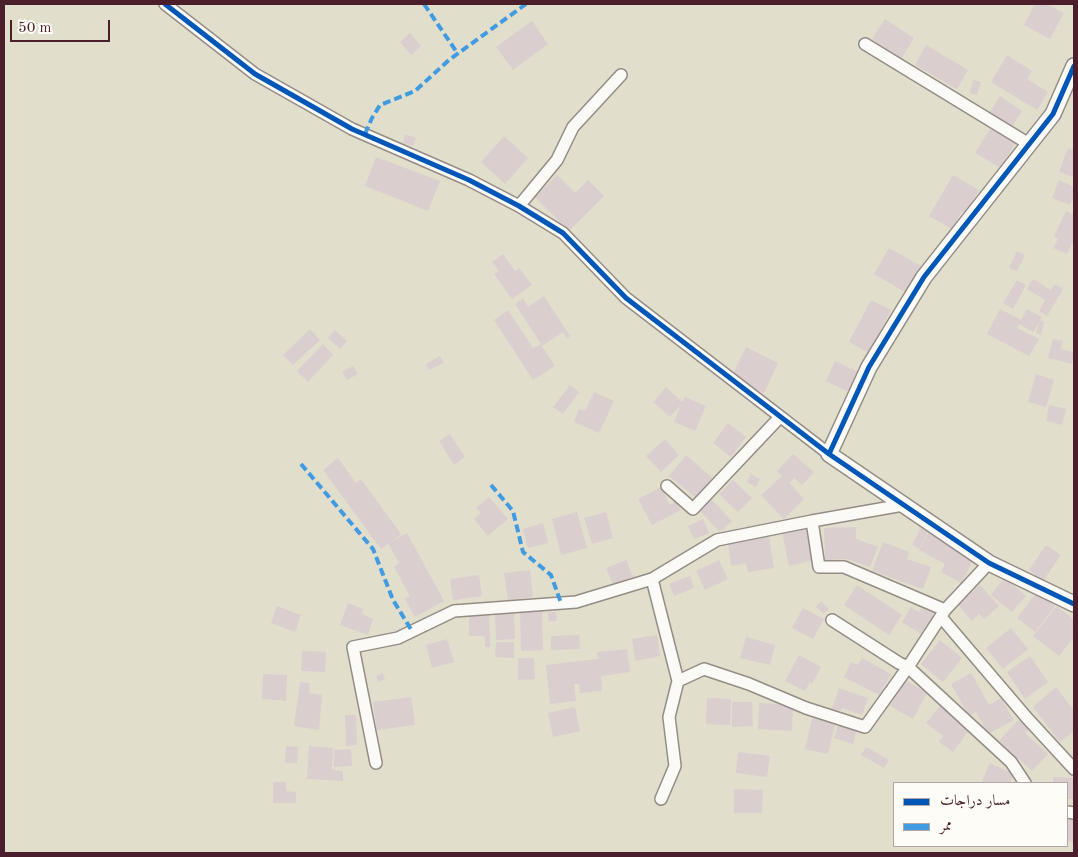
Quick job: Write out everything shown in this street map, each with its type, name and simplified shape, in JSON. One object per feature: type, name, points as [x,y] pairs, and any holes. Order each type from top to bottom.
[{"type":"street","points":[[165,4],[256,74],[352,128],[469,180],[519,206],[563,233],[626,298],[829,454],[989,563],[1074,604]]},
{"type":"street","points":[[865,44],[1029,144]]},
{"type":"street","points":[[829,454],[869,367],[924,277],[1053,114],[1074,66]]},
{"type":"street","points":[[519,206],[557,160],[573,127],[621,76]]},
{"type":"street","points":[[667,486],[693,509],[780,418]]},
{"type":"street","points":[[376,763],[353,647],[398,638],[454,611],[576,602],[652,579],[717,540],[903,505]]},
{"type":"street","points":[[812,521],[820,567],[844,567],[943,613],[1027,718],[1074,769]]},
{"type":"street","points":[[678,681],[704,669],[749,684],[806,708],[865,727],[908,667],[943,613],[989,563]]},
{"type":"street","points":[[652,579],[678,681],[669,718],[675,766],[661,799]]},
{"type":"street","points":[[832,620],[908,667],[1011,762],[1024,782]]},
{"type":"building","points":[[1035,4],[1046,4],[1064,13],[1050,39],[1024,25]]},
{"type":"building","points":[[885,19],[914,38],[901,59],[872,39]]},
{"type":"building","points":[[532,21],[548,44],[513,70],[496,47]]},
{"type":"building","points":[[410,33],[421,46],[411,55],[400,42]]},
{"type":"building","points":[[926,45],[968,70],[957,89],[915,65]]},
{"type":"building","points":[[1007,55],[1032,71],[1027,79],[1048,92],[1037,110],[991,82]]},
{"type":"building","points":[[973,80],[981,82],[977,95],[970,93]]},
{"type":"building","points":[[1000,96],[1022,111],[1011,128],[989,113]]},
{"type":"building","points":[[990,129],[1015,143],[1001,168],[975,153]]},
{"type":"building","points":[[405,134],[416,138],[413,146],[403,143]]},
{"type":"building","points":[[504,136],[528,158],[505,184],[481,162]]},
{"type":"building","points":[[1068,148],[1074,150],[1074,177],[1059,172]]},
{"type":"building","points":[[376,157],[440,181],[428,211],[365,186]]},
{"type":"building","points":[[557,175],[575,193],[588,180],[604,196],[569,231],[535,197]]},
{"type":"building","points":[[953,175],[979,190],[965,213],[962,211],[952,229],[929,216]]},
{"type":"building","points":[[1059,180],[1074,187],[1074,195],[1070,205],[1052,198]]},
{"type":"building","points":[[1066,211],[1074,215],[1074,239],[1067,254],[1053,248],[1058,239],[1054,236]]},
{"type":"building","points":[[889,248],[921,266],[905,292],[874,274]]},
{"type":"building","points":[[1017,251],[1025,255],[1017,271],[1009,268]]},
{"type":"building","points":[[503,254],[515,271],[519,268],[532,285],[512,299],[494,274],[499,271],[492,262]]},
{"type":"building","points":[[1033,279],[1051,290],[1055,284],[1063,289],[1047,316],[1039,311],[1045,300],[1027,289]]},
{"type":"building","points":[[1017,280],[1026,285],[1013,309],[1003,303]]},
{"type":"building","points":[[544,296],[570,336],[567,339],[563,332],[542,346],[555,366],[533,380],[494,320],[508,310],[533,348],[541,344],[515,304],[523,298],[528,307]]},
{"type":"building","points":[[871,300],[891,310],[869,353],[849,342]]},
{"type":"building","points":[[1000,309],[1021,320],[1027,309],[1042,317],[1040,320],[1044,322],[1041,335],[1036,333],[1040,321],[1033,332],[1019,324],[1017,328],[1039,339],[1029,356],[987,334]]},
{"type":"building","points":[[310,329],[320,340],[293,365],[283,355]]},
{"type":"building","points":[[335,330],[347,341],[340,349],[328,338]]},
{"type":"building","points":[[1053,339],[1063,341],[1061,349],[1074,352],[1072,364],[1048,358]]},
{"type":"building","points":[[323,344],[333,355],[308,382],[297,371]]},
{"type":"building","points":[[746,347],[778,363],[764,393],[731,378]]},
{"type":"building","points":[[440,356],[444,363],[429,370],[426,364]]},
{"type":"building","points":[[835,361],[861,373],[851,393],[826,381]]},
{"type":"building","points":[[353,366],[358,374],[347,380],[342,372]]},
{"type":"building","points":[[1036,374],[1054,380],[1046,407],[1028,402]]},
{"type":"building","points":[[570,385],[579,392],[563,414],[553,407]]},
{"type":"building","points":[[666,387],[682,402],[685,397],[706,406],[695,431],[674,422],[681,405],[670,417],[653,402]]},
{"type":"building","points":[[594,392],[614,401],[599,433],[574,422],[579,409],[585,411]]},
{"type":"building","points":[[1049,405],[1066,409],[1062,425],[1046,421]]},
{"type":"building","points":[[728,423],[746,437],[731,457],[713,443]]},
{"type":"building","points":[[450,434],[465,457],[454,465],[439,441]]},
{"type":"building","points":[[665,439],[679,455],[661,472],[646,456]]},
{"type":"building","points":[[793,454],[814,472],[802,485],[794,478],[790,483],[785,478],[804,499],[784,519],[761,495],[782,476],[777,471]]},
{"type":"building","points":[[686,455],[716,481],[700,501],[669,476]]},
{"type":"building","points":[[338,458],[356,483],[361,479],[401,534],[381,549],[323,470]]},
{"type":"building","points":[[751,474],[760,479],[756,487],[747,482]]},
{"type":"building","points":[[733,480],[752,498],[738,512],[719,494]]},
{"type":"building","points":[[661,487],[670,505],[676,501],[681,510],[652,525],[638,499]]},
{"type":"building","points":[[489,497],[508,519],[488,536],[474,519],[481,513],[476,508]]},
{"type":"building","points":[[712,500],[732,521],[720,532],[700,511]]},
{"type":"building","points":[[577,512],[587,548],[561,555],[552,519]]},
{"type":"building","points":[[606,512],[613,538],[592,544],[584,518]]},
{"type":"building","points":[[703,519],[709,533],[694,539],[688,526]]},
{"type":"building","points":[[543,523],[548,543],[528,548],[523,529]]},
{"type":"building","points":[[807,525],[814,560],[789,566],[782,531]]},
{"type":"building","points":[[922,526],[929,530],[919,549],[912,545]]},
{"type":"building","points":[[856,527],[856,539],[878,547],[870,567],[847,559],[825,560],[824,528]]},
{"type":"building","points":[[930,530],[976,555],[961,583],[941,572],[945,564],[919,550]]},
{"type":"building","points":[[407,533],[444,601],[415,617],[405,599],[410,596],[394,567],[399,563],[388,543]]},
{"type":"building","points":[[769,536],[774,568],[748,572],[746,563],[731,566],[728,543]]},
{"type":"building","points":[[883,542],[909,552],[907,559],[931,567],[923,589],[872,571]]},
{"type":"building","points":[[1046,545],[1061,555],[1043,581],[1029,570]]},
{"type":"building","points":[[626,560],[633,577],[613,584],[606,568]]},
{"type":"building","points":[[719,560],[728,579],[705,590],[696,571]]},
{"type":"building","points":[[530,570],[533,597],[508,600],[504,573]]},
{"type":"building","points":[[479,575],[482,596],[453,600],[450,579]]},
{"type":"building","points":[[690,576],[694,588],[674,596],[669,584]]},
{"type":"building","points":[[1004,578],[1026,596],[1012,612],[991,595]]},
{"type":"building","points":[[857,585],[902,615],[889,635],[844,605]]},
{"type":"building","points":[[980,585],[999,606],[984,619],[979,614],[972,621],[958,605]]},
{"type":"building","points":[[1037,592],[1055,606],[1035,632],[1017,618]]},
{"type":"building","points":[[821,601],[829,609],[824,614],[816,607]]},
{"type":"building","points":[[348,603],[363,609],[362,614],[373,619],[368,635],[340,625]]},
{"type":"building","points":[[923,605],[934,613],[921,634],[902,622],[911,607],[919,612]]},
{"type":"building","points":[[277,606],[301,615],[295,632],[271,623]]},
{"type":"building","points":[[1057,606],[1074,620],[1074,637],[1059,656],[1033,636]]},
{"type":"building","points":[[803,608],[824,619],[813,639],[792,628]]},
{"type":"building","points":[[542,610],[543,650],[521,651],[520,611]]},
{"type":"building","points":[[514,612],[515,639],[496,640],[495,613]]},
{"type":"building","points":[[548,612],[556,612],[557,621],[549,621]]},
{"type":"building","points":[[489,615],[490,647],[485,647],[485,636],[469,636],[469,616]]},
{"type":"building","points":[[1011,628],[1028,649],[1003,669],[986,648]]},
{"type":"building","points":[[579,635],[580,649],[551,650],[551,636]]},
{"type":"building","points":[[657,635],[660,656],[635,661],[632,639]]},
{"type":"building","points":[[746,637],[775,645],[770,665],[740,658]]},
{"type":"building","points":[[447,639],[454,662],[432,668],[426,645]]},
{"type":"building","points":[[940,640],[962,658],[943,682],[921,664]]},
{"type":"building","points":[[496,642],[514,642],[514,658],[495,657]]},
{"type":"building","points":[[627,649],[630,672],[601,676],[602,691],[580,693],[579,684],[574,684],[576,701],[550,704],[546,665],[598,659],[597,652]]},
{"type":"building","points":[[302,651],[326,652],[325,672],[301,671]]},
{"type":"building","points":[[799,655],[821,667],[812,684],[810,682],[805,691],[785,681]]},
{"type":"building","points":[[1030,656],[1048,682],[1025,699],[1007,672]]},
{"type":"building","points":[[518,658],[534,658],[535,679],[518,680]]},
{"type":"building","points":[[862,658],[891,674],[879,695],[844,677],[851,662],[858,665]]},
{"type":"building","points":[[383,673],[385,679],[378,682],[376,676]]},
{"type":"building","points":[[971,673],[989,705],[1001,698],[1014,720],[988,734],[976,712],[969,716],[951,684]]},
{"type":"building","points":[[263,674],[287,675],[286,701],[262,699]]},
{"type":"building","points":[[905,680],[927,693],[913,719],[890,706]]},
{"type":"building","points":[[300,682],[310,683],[309,693],[322,695],[319,730],[294,726]]},
{"type":"building","points":[[1056,687],[1074,711],[1074,731],[1060,742],[1033,707]]},
{"type":"building","points":[[839,688],[868,698],[862,715],[842,708],[840,711],[832,709]]},
{"type":"building","points":[[411,697],[415,725],[377,730],[373,702]]},
{"type":"building","points":[[707,698],[731,699],[730,725],[706,724]]},
{"type":"building","points":[[732,702],[752,702],[753,726],[732,727]]},
{"type":"building","points":[[759,703],[793,705],[792,731],[758,729]]},
{"type":"building","points":[[940,706],[970,729],[953,752],[939,742],[943,736],[926,723]]},
{"type":"building","points":[[575,707],[580,731],[553,737],[548,713]]},
{"type":"building","points":[[345,715],[356,715],[357,745],[346,746]]},
{"type":"building","points":[[813,715],[836,720],[828,754],[805,749]]},
{"type":"building","points":[[1019,719],[1029,729],[1025,733],[1048,754],[1032,771],[999,741]]},
{"type":"building","points":[[840,720],[858,726],[853,744],[834,738]]},
{"type":"building","points":[[286,746],[298,747],[297,763],[285,763]]},
{"type":"building","points":[[309,746],[333,748],[332,770],[343,771],[343,781],[307,779]]},
{"type":"building","points":[[866,747],[889,760],[884,768],[861,755]]},
{"type":"building","points":[[351,749],[352,766],[334,767],[334,750]]},
{"type":"building","points":[[738,752],[770,756],[767,777],[736,773]]},
{"type":"building","points":[[990,763],[1014,774],[1010,782],[981,782]]},
{"type":"building","points":[[1053,777],[1074,778],[1073,799],[1068,799],[1068,782],[1053,782]]},
{"type":"building","points":[[273,782],[286,782],[286,791],[296,792],[296,803],[273,803]]},
{"type":"building","points":[[734,789],[763,790],[762,813],[734,813]]},
{"type":"building","points":[[1068,820],[1074,820],[1074,842],[1068,841]]},
{"type":"marked path","points":[[424,4],[458,54]]},
{"type":"marked path","points":[[365,134],[380,105],[415,91],[449,60],[526,4]]},
{"type":"marked path","points":[[301,464],[373,549],[393,600],[412,631]]},
{"type":"marked path","points":[[491,485],[513,511],[523,552],[551,575],[561,603]]},
{"type":"cycle path","points":[[165,4],[255,74],[352,129],[469,180],[519,206],[563,233],[626,298],[829,454]]},
{"type":"cycle path","points":[[1074,66],[1053,114],[924,277],[869,367],[829,454],[989,563],[1074,604]]}]
